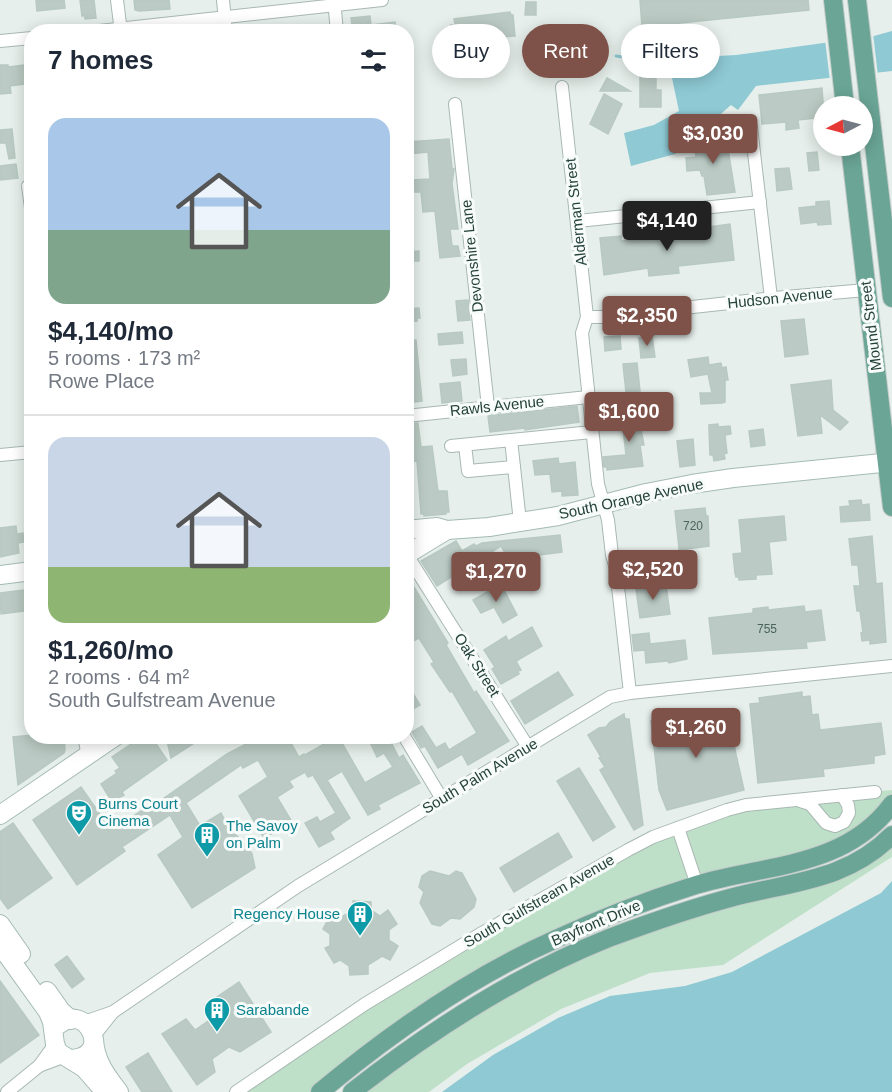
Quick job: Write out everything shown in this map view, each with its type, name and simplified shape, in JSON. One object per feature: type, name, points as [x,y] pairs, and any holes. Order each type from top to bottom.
[{"type":"main road","points":[[833,0],[844,96]]},
{"type":"main road","name":"Mound Street","points":[[857,0],[892,290]]},
{"type":"main road","name":"Mound Street","points":[[850,156],[889,462],[892,507]]},
{"type":"main road","points":[[862,249],[892,290]]},
{"type":"main road","name":"Bayfront Drive","points":[[320,1092],[417,1018],[508,962],[554,939],[649,900],[697,885],[825,855],[852,842],[866,832],[892,804]]},
{"type":"main road","name":"Bayfront Drive","points":[[352,1092],[386,1065],[470,1008],[558,961],[616,936],[702,905],[833,873],[868,856],[892,835]]},
{"type":"street","points":[[117,0],[119,24]]},
{"type":"street","points":[[223,0],[226,24]]},
{"type":"street","points":[[165,24],[334,3],[382,0]]},
{"type":"street","points":[[334,3],[336,24]]},
{"type":"street","points":[[0,41],[24,39]]},
{"type":"street","name":"Alderman Street","points":[[562,87],[578,221],[586,316],[582,333],[588,397],[598,484],[608,520],[616,569],[630,693]]},
{"type":"street","name":"Devonshire Lane","points":[[455,104],[488,407]]},
{"type":"street","points":[[751,127],[771,298]]},
{"type":"street","points":[[578,221],[760,202]]},
{"type":"street","name":"Hudson Avenue","points":[[586,316],[602,317],[866,290]]},
{"type":"street","name":"Rawls Avenue","points":[[414,415],[588,397]]},
{"type":"street","points":[[451,446],[592,432]]},
{"type":"street","points":[[511,440],[520,522]]},
{"type":"street","points":[[465,445],[468,471],[514,467]]},
{"type":"street","points":[[0,455],[24,453]]},
{"type":"street","name":"South Orange Avenue","points":[[414,536],[558,516],[646,493],[723,480],[889,462]]},
{"type":"street","name":"South Orange Avenue","points":[[414,529],[437,527],[444,532]]},
{"type":"street","points":[[414,551],[444,532]]},
{"type":"street","name":"Oak Street","points":[[414,566],[528,747]]},
{"type":"street","points":[[0,575],[24,572]]},
{"type":"street","name":"South Palm Avenue","points":[[86,1029],[289,892],[610,697],[892,666]]},
{"type":"street","points":[[86,744],[88,756]]},
{"type":"street","points":[[0,815],[105,744]]},
{"type":"street","points":[[409,744],[442,799]]},
{"type":"street","name":"South Gulfstream Avenue","points":[[236,1092],[329,1027],[482,933],[653,837],[727,810],[765,802],[875,792]]},
{"type":"street","points":[[795,799],[810,804],[826,823],[836,826],[844,822],[849,813],[848,805],[842,795]]},
{"type":"street","points":[[678,828],[697,885]]},
{"type":"street","points":[[0,924],[61,1011],[86,1029],[102,1070],[119,1092]]},
{"type":"street","points":[[0,945],[48,1012],[61,1048],[84,1068],[105,1092]]},
{"type":"street","points":[[7,1092],[61,1048],[64,1021],[86,1029]]},
{"type":"street","points":[[61,1048],[86,1055],[91,1048],[86,1029]]},
{"type":"green space","points":[[892,790],[892,804],[866,832],[740,873],[508,962],[320,1092],[236,1092],[329,1027],[628,850],[765,802]]},
{"type":"green space","points":[[892,844],[892,857],[723,965],[650,973],[561,1009],[467,1064],[429,1092],[366,1092],[399,1063],[473,1013],[609,944]]},
{"type":"water","points":[[892,31],[892,71],[756,86],[738,110],[731,105],[675,154],[631,166],[624,133],[654,125],[679,111],[672,78],[720,78],[720,56],[874,36]]},
{"type":"water","points":[[892,881],[892,1092],[442,1092],[493,1055],[558,1018],[610,996],[685,986],[732,972],[881,893]]},
{"type":"pier","points":[[873,33],[878,76],[830,81],[825,40]]},
{"type":"building","points":[[36,0],[64,0],[65,8],[37,11]]},
{"type":"building","points":[[80,0],[94,0],[96,18],[85,19],[84,15],[82,16]]},
{"type":"building","points":[[134,0],[169,0],[170,9],[135,10]]},
{"type":"building","points":[[640,0],[808,0],[809,10],[671,24],[642,24]]},
{"type":"building","points":[[526,2],[536,2],[536,15],[525,15]]},
{"type":"building","points":[[510,12],[513,15],[515,36],[510,36],[510,24],[455,24],[454,19]]},
{"type":"building","points":[[370,16],[371,24],[352,24],[351,18]]},
{"type":"building","points":[[0,65],[8,65],[8,67],[24,65],[24,84],[10,86],[11,93],[0,94]]},
{"type":"building","points":[[607,78],[630,91],[600,91]]},
{"type":"building","points":[[640,78],[656,78],[656,90],[661,90],[661,107],[640,107]]},
{"type":"building","points":[[822,88],[823,96],[813,96],[813,118],[798,120],[799,128],[786,130],[786,122],[762,124],[759,95]]},
{"type":"building","points":[[604,94],[622,104],[608,134],[590,124]]},
{"type":"building","points":[[12,129],[15,158],[9,159],[6,143],[0,143],[0,130]]},
{"type":"building","points":[[712,135],[714,145],[727,143],[735,192],[707,195],[704,176],[700,170],[687,171],[686,158],[696,157],[693,138]]},
{"type":"building","points":[[449,139],[452,168],[454,169],[452,184],[458,229],[450,229],[452,246],[458,246],[460,256],[440,258],[435,211],[423,212],[421,192],[414,192],[414,180],[430,179],[428,152],[414,153],[414,142]]},
{"type":"building","points":[[813,152],[813,156],[817,156],[819,170],[809,171],[807,153]]},
{"type":"building","points":[[16,164],[18,178],[0,180],[0,166]]},
{"type":"building","points":[[789,168],[792,189],[777,191],[775,169]]},
{"type":"building","points":[[829,201],[831,224],[818,225],[817,222],[801,224],[799,208],[816,206],[816,202]]},
{"type":"building","points":[[730,224],[734,260],[678,266],[679,273],[649,276],[648,268],[604,275],[600,238],[621,236],[621,241],[638,238],[639,240],[710,232],[709,227]]},
{"type":"building","points":[[414,251],[419,251],[419,261],[414,261]]},
{"type":"building","points":[[468,300],[470,320],[458,321],[456,301]]},
{"type":"building","points":[[414,308],[419,308],[420,318],[417,318],[417,321],[414,321]]},
{"type":"building","points":[[804,319],[808,354],[785,357],[781,321]]},
{"type":"building","points":[[462,332],[463,343],[439,345],[438,334]]},
{"type":"building","points":[[620,336],[621,349],[605,351],[604,337]]},
{"type":"building","points":[[652,336],[655,357],[641,358],[639,338]]},
{"type":"building","points":[[414,340],[416,340],[422,401],[414,402]]},
{"type":"building","points":[[708,357],[709,365],[721,363],[722,368],[726,367],[728,380],[725,380],[725,402],[701,404],[700,393],[712,393],[708,374],[691,377],[688,360]]},
{"type":"building","points":[[466,359],[467,374],[453,376],[451,360]]},
{"type":"building","points":[[637,363],[640,391],[626,392],[623,364]]},
{"type":"building","points":[[831,380],[833,410],[848,422],[840,430],[820,415],[822,433],[798,436],[791,385]]},
{"type":"building","points":[[460,382],[462,401],[442,403],[440,384]]},
{"type":"building","points":[[617,398],[618,413],[602,415],[597,400]]},
{"type":"building","points":[[577,406],[579,422],[525,430],[525,428],[490,432],[488,416]]},
{"type":"building","points":[[637,408],[644,445],[640,445],[643,466],[607,470],[607,467],[604,467],[603,457],[626,455],[621,410]]},
{"type":"building","points":[[414,423],[418,423],[421,447],[432,446],[438,491],[447,491],[449,512],[446,514],[424,516],[421,514],[417,461],[414,461]]},
{"type":"building","points":[[718,424],[718,427],[730,426],[731,434],[725,435],[727,453],[724,454],[725,459],[714,461],[713,455],[710,455],[709,425]]},
{"type":"building","points":[[763,429],[765,445],[751,447],[749,431]]},
{"type":"building","points":[[693,439],[695,465],[680,467],[677,441]]},
{"type":"building","points":[[558,458],[559,464],[575,462],[578,495],[562,496],[562,491],[552,492],[550,474],[535,475],[533,461]]},
{"type":"building","points":[[861,500],[862,505],[869,504],[870,520],[841,522],[840,507],[850,506],[849,501]]},
{"type":"building","points":[[705,508],[706,516],[708,516],[709,546],[687,549],[689,567],[681,567],[675,511]]},
{"type":"building","points":[[784,516],[786,540],[769,542],[772,574],[756,575],[756,579],[739,580],[735,573],[733,554],[742,553],[739,520]]},
{"type":"building","points":[[16,526],[17,534],[23,533],[24,542],[18,543],[19,553],[0,557],[0,528]]},
{"type":"building","points":[[560,535],[562,552],[539,555],[540,560],[527,570],[519,558],[509,560],[501,546],[437,586],[421,561],[456,541],[462,551],[474,544],[476,546],[482,543]]},
{"type":"building","points":[[872,536],[876,584],[882,583],[886,642],[870,644],[870,640],[862,641],[860,611],[857,611],[854,586],[860,586],[858,565],[852,565],[849,539]]},
{"type":"building","points":[[501,584],[517,615],[503,623],[494,607],[481,613],[473,600]]},
{"type":"building","points":[[666,585],[670,614],[640,618],[636,589]]},
{"type":"building","points":[[414,587],[448,643],[446,645],[474,693],[476,691],[509,741],[468,765],[462,754],[438,768],[425,746],[421,748],[414,731],[422,726],[436,748],[445,743],[449,750],[477,733],[452,691],[450,692],[431,664],[434,662],[419,638],[414,641]]},
{"type":"building","points":[[24,590],[24,611],[1,614],[0,593]]},
{"type":"building","points":[[804,606],[805,612],[821,610],[825,640],[806,642],[807,648],[713,654],[709,618],[753,613],[753,609],[768,607],[768,610]]},
{"type":"building","points":[[532,627],[542,646],[516,661],[521,670],[518,671],[519,674],[501,684],[492,669],[495,667],[484,650],[506,636],[508,641]]},
{"type":"building","points":[[649,633],[650,644],[685,640],[687,659],[669,663],[668,661],[646,663],[645,650],[634,651],[632,635]]},
{"type":"building","points":[[558,672],[573,695],[525,724],[511,701]]},
{"type":"building","points":[[802,692],[802,697],[810,696],[812,715],[818,714],[820,730],[881,723],[885,754],[874,756],[874,763],[823,769],[824,776],[758,783],[750,704],[760,703],[759,698]]},
{"type":"building","points":[[414,695],[420,705],[414,708]]},
{"type":"building","points":[[731,712],[735,750],[744,790],[667,810],[659,790],[651,721]]},
{"type":"building","points":[[624,714],[625,719],[629,719],[643,825],[634,830],[600,770],[605,767],[588,735],[599,728],[606,727]]},
{"type":"building","points":[[24,736],[24,744],[65,744],[65,750],[64,753],[18,785],[13,737]]},
{"type":"building","points":[[131,744],[156,744],[167,760],[122,792],[124,795],[112,802],[101,784],[117,773],[115,771],[120,768],[112,757]]},
{"type":"building","points":[[168,744],[193,744],[171,758]]},
{"type":"building","points":[[246,744],[292,744],[299,757],[324,744],[343,744],[365,783],[393,767],[384,753],[377,757],[371,744],[392,744],[399,758],[403,755],[420,783],[378,805],[380,809],[368,815],[342,771],[327,780],[350,818],[330,832],[334,839],[319,847],[305,823],[317,817],[320,822],[336,813],[313,775],[308,777],[305,772],[289,781],[293,787],[277,797],[292,822],[264,838],[239,796],[268,777],[258,760],[243,768],[241,765],[186,803],[200,826],[221,813],[229,828],[248,847],[255,868],[192,908],[158,855],[183,837],[170,815],[122,847],[125,851],[77,885],[33,820],[81,787],[111,830],[146,808],[147,810],[227,754]]},
{"type":"building","points":[[579,768],[615,827],[593,841],[557,781]]},
{"type":"building","points":[[13,823],[52,878],[8,909],[0,898],[0,832]]},
{"type":"building","points":[[558,833],[572,857],[514,892],[500,868]]},
{"type":"building","points":[[430,871],[449,876],[456,871],[462,873],[476,899],[474,907],[460,919],[451,918],[440,926],[432,924],[420,903],[424,892],[419,887],[422,876]]},
{"type":"building","name":"Regency House","points":[[353,901],[371,902],[371,910],[380,916],[388,910],[397,924],[389,930],[389,940],[398,946],[390,960],[382,956],[368,965],[368,974],[350,975],[349,966],[340,960],[334,963],[325,948],[330,946],[330,934],[323,929],[331,914],[339,918],[353,911]]},
{"type":"building","points":[[67,956],[84,979],[72,988],[55,965]]},
{"type":"building","points":[[0,981],[39,1035],[0,1063]]},
{"type":"building","name":"Sarabande","points":[[239,982],[271,1032],[240,1052],[229,1047],[212,1059],[215,1072],[197,1085],[162,1034],[186,1019],[195,1030],[214,1017],[205,1005]]},
{"type":"building","points":[[148,1053],[172,1092],[142,1092],[126,1067]]},
{"type":"waterway","points":[[616,56],[621,57]]},
{"type":"place","name":"Burns Court Cinema","points":[[79,836]]},
{"type":"place","name":"The Savoy on Palm","points":[[207,858]]},
{"type":"place","name":"Regency House","points":[[360,937]]},
{"type":"place","name":"Sarabande","points":[[217,1033]]}]
